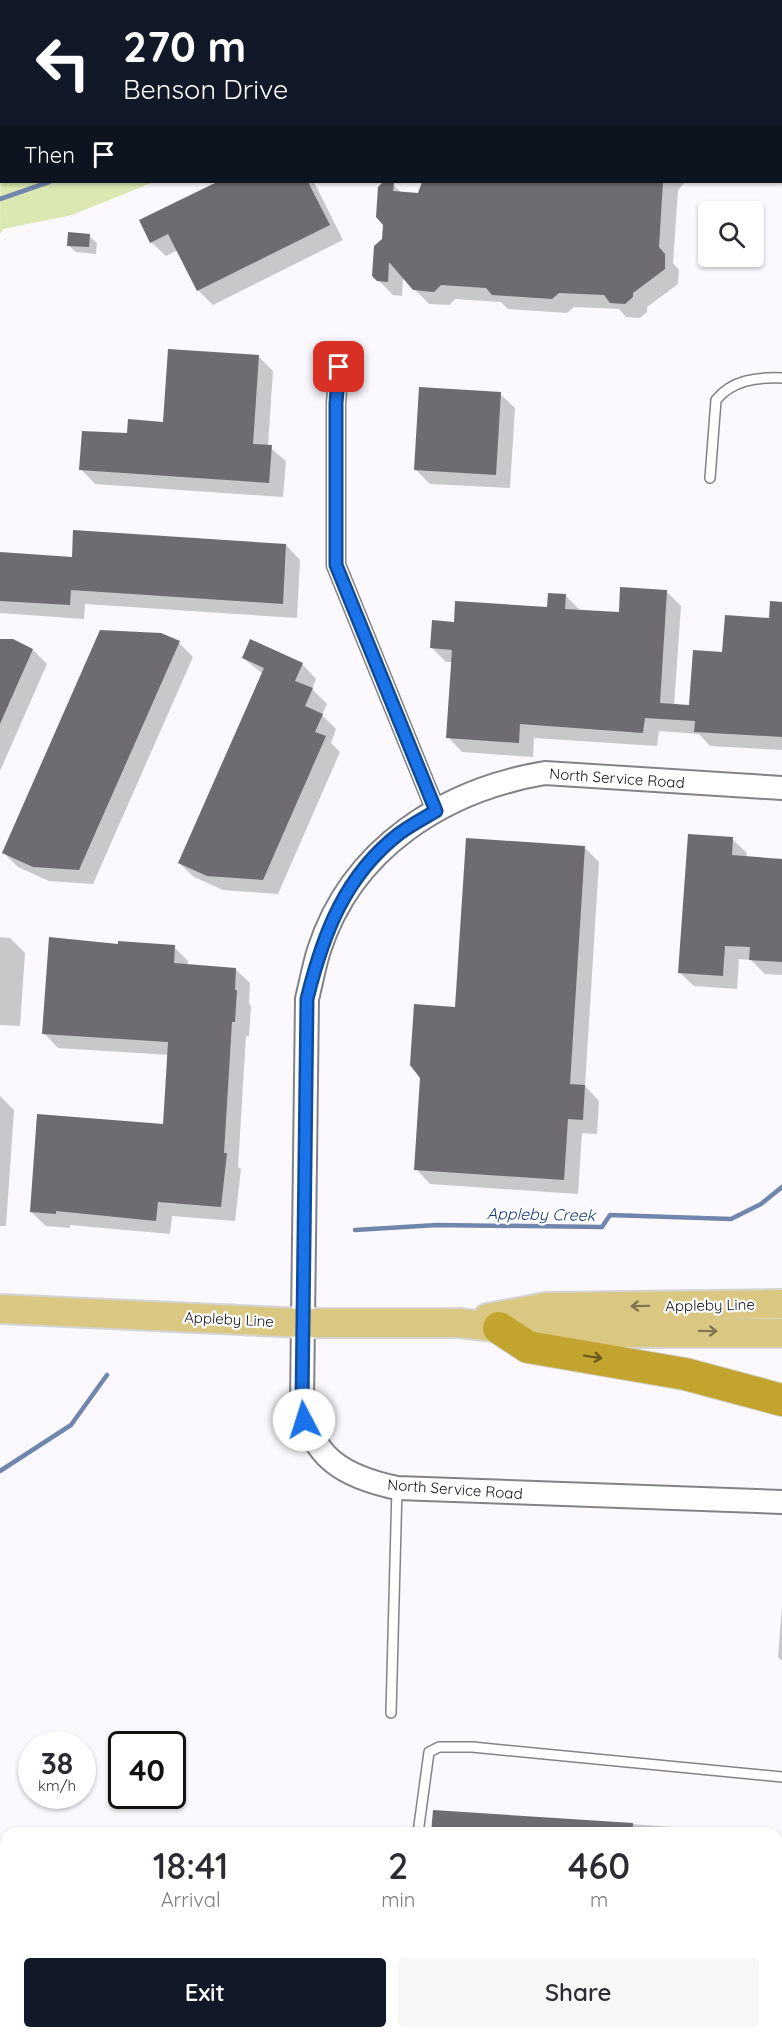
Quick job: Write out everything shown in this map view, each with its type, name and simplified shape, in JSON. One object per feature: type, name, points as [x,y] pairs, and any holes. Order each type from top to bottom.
[{"type":"highway","points":[[499,1328],[528,1347],[685,1374],[782,1400]]},
{"type":"main road","name":"Appleby Line","points":[[459,1323],[546,1307],[782,1304]]},
{"type":"main road","name":"Appleby Line","points":[[0,1309],[303,1323],[459,1323],[545,1333],[782,1333]]},
{"type":"street","points":[[339,367],[336,403],[336,565],[436,811]]},
{"type":"street","name":"North Service Road","points":[[782,788],[545,773],[509,779],[476,790],[400,833],[372,860],[350,888],[319,950],[307,999],[302,1401],[304,1420],[324,1455],[356,1478],[397,1488],[782,1502]]},
{"type":"lane","points":[[710,478],[716,400],[723,392],[739,383],[763,377],[782,378]]},
{"type":"lane","points":[[391,1713],[397,1488]]},
{"type":"lane","points":[[419,1827],[429,1752],[439,1747],[484,1748],[782,1777]]},
{"type":"green space","points":[[0,183],[152,183],[72,215],[3,229],[0,234]]},
{"type":"building","points":[[215,183],[309,183],[330,225],[197,291],[168,234],[150,243],[139,220]]},
{"type":"building","points":[[382,183],[394,183],[393,191],[418,193],[422,183],[663,183],[659,247],[665,254],[665,269],[633,293],[633,297],[625,304],[610,303],[604,295],[559,293],[552,299],[492,295],[486,288],[441,285],[434,292],[413,290],[389,262],[388,282],[377,281],[372,276],[374,246],[382,239],[383,225],[376,217],[378,187]]},
{"type":"building","points":[[68,232],[90,234],[89,247],[67,246]]},
{"type":"building","points":[[168,349],[259,355],[253,444],[272,445],[269,483],[79,470],[82,431],[127,433],[128,419],[163,422]]},
{"type":"building","points":[[419,387],[501,392],[496,475],[414,470]]},
{"type":"building","points":[[73,530],[286,544],[283,604],[71,590],[70,605],[0,601],[0,552],[72,557]]},
{"type":"building","points":[[620,587],[667,590],[660,703],[689,705],[693,650],[722,652],[725,615],[769,618],[770,601],[782,602],[782,737],[694,732],[695,721],[645,718],[643,733],[520,724],[519,743],[446,738],[452,650],[430,648],[432,620],[454,622],[455,601],[547,607],[548,593],[566,594],[565,609],[619,612]]},
{"type":"building","points":[[100,630],[161,633],[180,641],[79,870],[33,867],[2,853]]},
{"type":"building","points":[[0,639],[13,639],[33,649],[0,724]]},
{"type":"building","points":[[250,639],[303,663],[295,681],[313,688],[305,706],[323,714],[315,732],[326,736],[263,880],[207,876],[178,863],[264,668],[242,658]]},
{"type":"building","points":[[688,834],[733,837],[732,855],[782,859],[782,962],[749,960],[750,947],[725,946],[723,976],[678,973]]},
{"type":"building","points":[[466,838],[585,846],[570,1084],[585,1085],[583,1120],[568,1119],[564,1180],[414,1170],[420,1078],[410,1065],[414,1004],[455,1007]]},
{"type":"building","points":[[49,937],[118,944],[118,941],[175,945],[174,963],[236,968],[235,1022],[232,1022],[224,1153],[227,1153],[221,1207],[158,1202],[156,1221],[56,1211],[56,1214],[30,1212],[37,1114],[163,1124],[168,1042],[42,1034]]},
{"type":"building","points":[[433,1810],[633,1823],[633,1827],[432,1827]]},
{"type":"waterway","name":"Appleby Creek","points":[[0,199],[46,183]]},
{"type":"waterway","name":"Appleby Creek","points":[[355,1230],[437,1225],[602,1227],[610,1215],[731,1219],[761,1204],[782,1187]]},
{"type":"waterway","name":"Appleby Creek","points":[[0,1471],[71,1425],[107,1375]]},
{"type":"route","points":[[304,1420],[302,1401],[307,999],[319,950],[332,919],[350,888],[372,860],[400,833],[436,811],[336,565],[334,529],[336,403],[339,367]]}]
